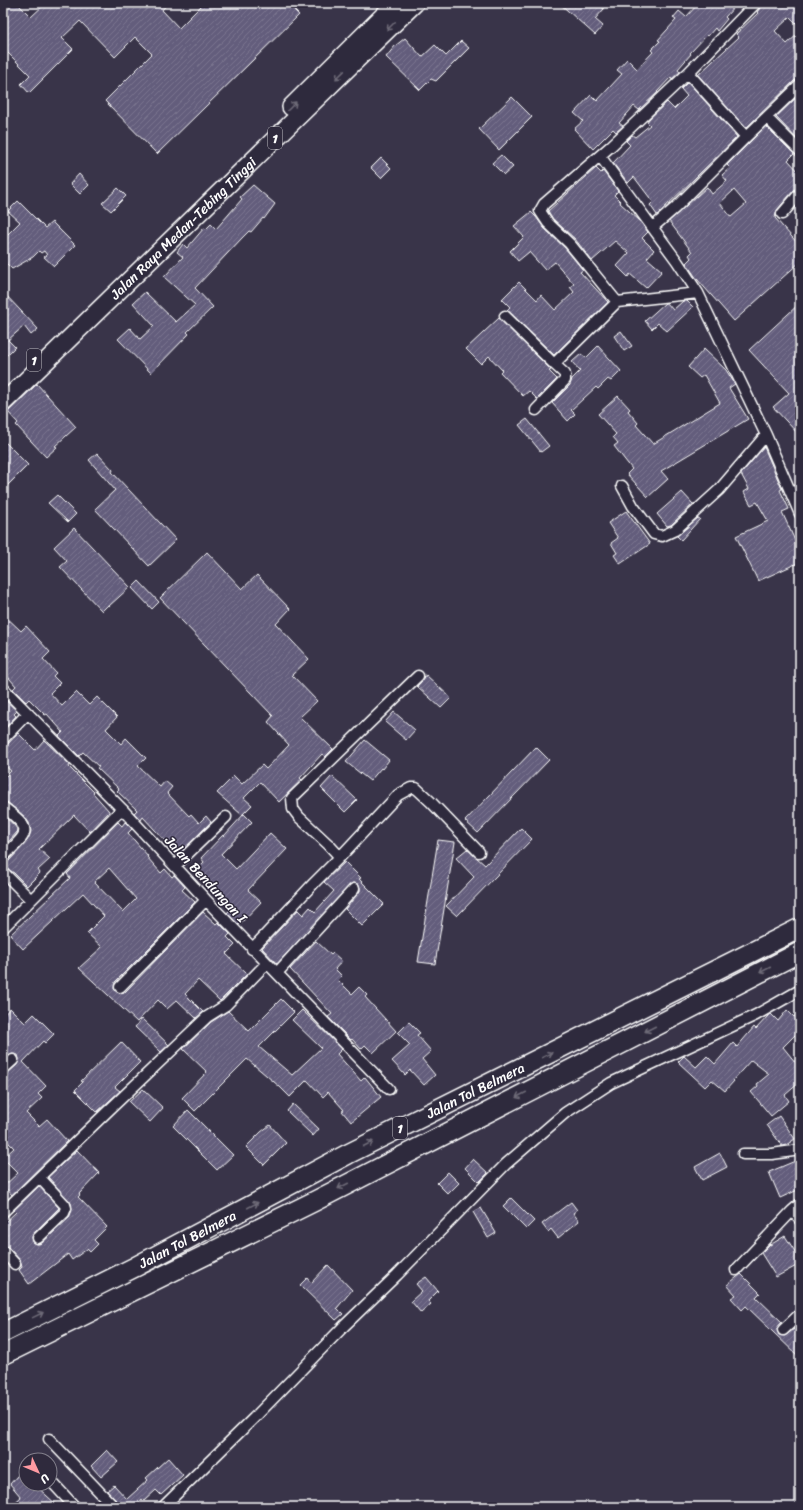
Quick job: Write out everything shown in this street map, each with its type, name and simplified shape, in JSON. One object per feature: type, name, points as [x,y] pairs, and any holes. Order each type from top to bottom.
[{"type":"highway","name":"Jalan Raya Medan-Tebing Tinggi","points":[[3,390],[396,3]]},
{"type":"highway","name":"Jalan Raya Medan-Tebing Tinggi","points":[[3,403],[415,3]]},
{"type":"highway","name":"Jalan Tol Belmera","points":[[3,1333],[135,1267],[348,1154],[800,928]]},
{"type":"highway","name":"Jalan Tol Belmera","points":[[3,1355],[315,1201],[800,952]]},
{"type":"street","points":[[617,302],[570,244],[548,223],[540,211],[544,204],[648,113],[756,3]]},
{"type":"street","points":[[688,73],[746,137]]},
{"type":"street","points":[[653,227],[675,208],[800,85]]},
{"type":"street","points":[[767,118],[800,151]]},
{"type":"street","points":[[600,156],[653,227],[698,293],[766,435],[800,514]]},
{"type":"street","points":[[782,214],[800,193]]},
{"type":"street","points":[[554,364],[617,302],[698,293]]},
{"type":"street","points":[[505,316],[564,374],[564,380],[536,410]]},
{"type":"street","points":[[622,486],[633,506],[654,534],[662,536],[675,530],[719,490],[766,435]]},
{"type":"street","points":[[340,857],[329,844],[299,817],[293,809],[292,798],[418,676]]},
{"type":"street","name":"Jalan Bendungan I","points":[[3,688],[122,809],[206,900],[389,1089]]},
{"type":"street","points":[[3,739],[28,713]]},
{"type":"street","points":[[252,948],[398,795],[411,788],[416,788],[431,802],[479,852]]},
{"type":"street","points":[[3,807],[24,825],[25,832],[23,837],[3,857]]},
{"type":"street","points":[[3,928],[122,809]]},
{"type":"street","points":[[175,866],[226,817]]},
{"type":"street","points":[[3,872],[31,900]]},
{"type":"street","points":[[277,973],[354,889]]},
{"type":"street","points":[[120,987],[206,900]]},
{"type":"street","points":[[3,1212],[40,1178],[110,1108],[207,1017],[226,1005],[267,963]]},
{"type":"street","points":[[169,1505],[344,1326],[397,1275],[501,1169],[565,1113],[611,1083],[756,1015],[800,990]]},
{"type":"street","points":[[3,1069],[13,1060]]},
{"type":"street","points":[[743,1154],[772,1154],[800,1150]]},
{"type":"street","points":[[38,1238],[64,1213],[66,1208],[65,1205],[40,1178]]},
{"type":"street","points":[[736,1270],[800,1204]]},
{"type":"street","points":[[792,1211],[800,1220]]},
{"type":"street","points":[[3,1251],[15,1264]]},
{"type":"street","points":[[783,1330],[800,1314]]},
{"type":"street","points":[[49,1439],[114,1507]]},
{"type":"street","points":[[58,1489],[75,1507]]},
{"type":"building","points":[[3,3],[17,3],[31,17],[46,3],[168,3],[162,10],[179,28],[204,3],[287,3],[299,15],[157,154],[105,101],[152,54],[135,37],[115,57],[80,21],[62,38],[73,49],[29,93],[21,84],[30,75],[3,48]]},
{"type":"building","points":[[559,3],[597,3],[604,9],[595,19],[603,26],[595,35]]},
{"type":"building","points":[[699,3],[738,3],[725,17],[727,19],[717,31],[715,28],[690,53],[691,54],[678,69],[680,72],[672,79],[671,77],[639,110],[634,106],[619,123],[623,126],[616,132],[613,129],[593,149],[574,129],[583,121],[574,113],[591,95],[597,101],[622,74],[617,70],[627,59],[637,69],[653,52],[651,50],[676,20],[673,18],[679,11],[686,17]]},
{"type":"building","points":[[762,3],[800,3],[800,27],[790,17],[775,31],[787,44],[800,32],[800,79],[795,80],[746,128],[698,75],[739,37],[736,34],[758,13],[757,12]]},
{"type":"building","points":[[405,38],[422,57],[435,45],[446,56],[461,41],[469,48],[436,81],[431,79],[420,90],[386,57],[395,46]]},
{"type":"building","points":[[688,82],[737,137],[657,215],[650,205],[653,202],[634,177],[628,183],[613,163],[630,145],[626,141],[632,135],[635,137],[650,125],[647,122],[649,119],[667,102],[674,109],[687,96],[681,89]]},
{"type":"building","points":[[800,94],[800,142],[776,117]]},
{"type":"building","points":[[512,97],[532,117],[499,150],[479,129]]},
{"type":"building","points":[[766,126],[794,154],[788,160],[800,173],[800,187],[795,189],[777,210],[775,218],[800,246],[800,262],[734,321],[697,279],[686,263],[691,258],[689,255],[692,252],[669,221],[707,187],[712,194],[727,181],[722,175],[730,168],[727,165]],"holes":[[[734,190],[746,204],[731,217],[720,203]]]},
{"type":"building","points":[[501,155],[513,167],[504,175],[492,163]]},
{"type":"building","points":[[381,158],[391,168],[381,178],[371,168]]},
{"type":"building","points":[[596,168],[601,173],[603,171],[618,191],[614,195],[621,202],[620,203],[639,220],[648,232],[642,238],[654,250],[647,258],[662,271],[646,288],[630,274],[628,277],[617,266],[629,253],[615,241],[592,261],[575,239],[553,219],[548,211]]},
{"type":"building","points":[[79,174],[89,185],[80,194],[70,184]]},
{"type":"building","points":[[253,185],[275,204],[264,219],[263,218],[251,232],[249,231],[242,238],[195,288],[213,307],[187,332],[189,334],[151,373],[118,339],[130,328],[140,339],[154,326],[133,303],[145,292],[176,322],[195,305],[164,277],[183,257],[177,252],[183,244],[187,248],[204,228],[206,229],[211,224],[216,229],[242,199],[240,197]]},
{"type":"building","points":[[118,188],[126,196],[111,211],[102,203]]},
{"type":"building","points":[[18,201],[45,228],[52,222],[75,245],[54,266],[44,257],[47,255],[44,251],[41,253],[39,251],[33,257],[12,269],[3,260],[3,239],[20,222],[8,211]]},
{"type":"building","points":[[531,212],[544,228],[565,248],[583,270],[580,272],[608,302],[554,355],[507,310],[510,307],[502,299],[519,282],[537,300],[541,295],[555,310],[574,292],[570,287],[574,284],[555,262],[545,270],[529,252],[518,261],[510,251],[524,237],[514,226]]},
{"type":"building","points":[[3,292],[38,329],[31,335],[24,326],[8,340],[15,347],[3,359]]},
{"type":"building","points":[[683,301],[687,301],[693,307],[667,331],[658,323],[652,329],[645,321],[665,303],[667,303],[673,310]]},
{"type":"building","points":[[800,303],[800,436],[773,407],[789,393],[749,350]]},
{"type":"building","points":[[499,318],[551,370],[549,371],[557,379],[537,399],[529,391],[523,396],[500,372],[502,370],[489,356],[481,364],[466,349]]},
{"type":"building","points":[[621,331],[632,346],[624,351],[614,336]]},
{"type":"building","points":[[598,346],[621,371],[611,381],[608,379],[598,389],[596,387],[571,410],[575,414],[568,421],[552,403],[570,385],[572,379],[580,371],[572,362],[581,354],[586,358]]},
{"type":"building","points":[[704,349],[726,370],[735,384],[729,388],[748,419],[661,471],[668,479],[648,497],[627,474],[632,469],[614,446],[618,443],[613,437],[616,434],[598,414],[618,396],[630,409],[628,411],[638,423],[636,425],[653,444],[720,403],[704,375],[700,378],[688,367]]},
{"type":"building","points":[[37,384],[76,427],[55,446],[57,447],[46,457],[16,425],[18,423],[8,412]]},
{"type":"building","points":[[527,419],[549,446],[541,452],[519,425]]},
{"type":"building","points":[[3,440],[28,465],[3,490]]},
{"type":"building","points":[[764,447],[782,489],[780,490],[789,509],[782,512],[797,545],[800,544],[800,562],[758,581],[736,536],[768,521],[757,502],[751,505],[744,492],[749,489],[741,474]]},
{"type":"building","points":[[97,453],[113,470],[112,472],[176,540],[149,566],[95,509],[115,490],[89,460]]},
{"type":"building","points":[[682,492],[693,504],[671,525],[667,526],[657,514]]},
{"type":"building","points":[[57,495],[76,514],[68,522],[48,503]]},
{"type":"building","points":[[626,511],[650,544],[620,564],[614,555],[617,553],[611,543],[618,538],[608,523]]},
{"type":"building","points":[[698,518],[700,519],[681,540],[677,536]]},
{"type":"building","points":[[74,528],[130,587],[102,611],[60,567],[67,561],[54,547]]},
{"type":"building","points":[[207,552],[242,589],[257,575],[290,609],[276,624],[309,659],[292,675],[317,701],[300,717],[333,749],[325,757],[322,754],[300,778],[302,780],[279,802],[260,782],[244,798],[252,805],[242,815],[217,793],[234,776],[242,784],[262,765],[266,769],[289,745],[268,722],[273,716],[160,598]]},
{"type":"building","points":[[139,581],[159,602],[152,609],[132,588]]},
{"type":"building","points":[[3,614],[21,631],[26,626],[50,652],[43,659],[56,673],[53,676],[60,683],[50,693],[62,706],[76,692],[89,705],[97,697],[117,717],[106,729],[121,744],[126,738],[146,758],[138,766],[160,787],[165,781],[172,787],[167,793],[189,816],[191,814],[199,823],[206,816],[211,822],[178,855],[143,817],[141,820],[134,813],[137,810],[117,791],[119,789],[97,768],[99,767],[83,752],[79,756],[59,736],[63,732],[47,714],[45,715],[29,699],[26,702],[13,689],[16,686],[3,671]]},
{"type":"building","points":[[426,675],[451,698],[441,708],[417,686]]},
{"type":"building","points":[[3,698],[17,711],[14,714],[16,716],[3,730]]},
{"type":"building","points":[[394,712],[415,730],[406,740],[385,722]]},
{"type":"building","points":[[18,733],[35,750],[44,740],[70,765],[69,767],[94,792],[93,793],[109,811],[90,832],[74,815],[39,849],[50,859],[38,870],[40,873],[27,886],[14,873],[3,866],[3,863],[8,862],[23,846],[31,831],[29,823],[25,817],[7,802],[3,801],[3,779],[11,771],[3,764],[3,745],[8,744]]},
{"type":"building","points":[[365,740],[389,760],[370,781],[346,762]]},
{"type":"building","points":[[536,747],[549,760],[478,833],[465,821]]},
{"type":"building","points":[[332,776],[357,800],[345,812],[321,788]]},
{"type":"building","points":[[244,814],[252,822],[221,854],[236,869],[270,833],[287,849],[248,890],[261,902],[239,925],[227,913],[233,906],[218,891],[215,894],[195,871],[204,862],[201,858]]},
{"type":"building","points":[[3,815],[15,826],[18,831],[3,848]]},
{"type":"building","points":[[118,822],[122,826],[125,822],[132,829],[128,833],[161,873],[165,869],[172,877],[174,875],[185,887],[182,890],[195,902],[115,982],[114,989],[119,993],[125,992],[203,912],[216,924],[218,922],[230,934],[227,937],[235,945],[226,954],[247,974],[220,1001],[198,980],[185,994],[203,1012],[196,1018],[177,1000],[167,1009],[158,1000],[137,1022],[79,968],[102,947],[87,933],[104,916],[83,893],[23,949],[10,935],[70,878],[67,874]],"holes":[[[109,868],[136,899],[123,912],[94,882]]]},
{"type":"building","points":[[521,828],[532,839],[457,916],[446,906],[474,877],[456,858],[467,849],[485,865]]},
{"type":"building","points":[[438,840],[455,842],[435,964],[418,962]]},
{"type":"building","points":[[345,862],[361,878],[359,879],[384,904],[362,926],[345,909],[360,891],[358,884],[352,883],[277,964],[262,948],[298,910],[303,915],[310,907],[315,912],[334,891],[324,882]]},
{"type":"building","points":[[316,941],[331,955],[333,953],[342,961],[335,969],[342,976],[338,980],[352,994],[359,987],[367,995],[365,997],[396,1031],[373,1053],[365,1045],[361,1049],[328,1017],[332,1014],[290,969]]},
{"type":"building","points":[[281,999],[294,1012],[259,1047],[292,1075],[321,1048],[292,1020],[302,1010],[342,1049],[337,1054],[361,1081],[365,1077],[381,1097],[351,1122],[342,1111],[344,1110],[328,1092],[323,1097],[307,1080],[290,1097],[247,1059],[195,1111],[182,1098],[207,1072],[183,1049],[211,1022],[228,1011],[249,1031]]},
{"type":"building","points":[[10,1008],[25,1023],[34,1014],[54,1034],[45,1043],[43,1041],[23,1062],[46,1086],[38,1094],[42,1098],[26,1113],[39,1126],[47,1119],[67,1141],[12,1195],[4,1186],[18,1173],[3,1158],[14,1148],[3,1137],[3,1075],[7,1074],[17,1065],[19,1059],[18,1055],[12,1054],[3,1060],[3,1016]]},
{"type":"building","points":[[800,1009],[800,1040],[795,1035],[783,1047],[800,1068],[800,1082],[785,1095],[789,1101],[771,1116],[751,1092],[758,1086],[757,1084],[769,1074],[751,1060],[725,1091],[712,1080],[705,1087],[678,1062],[684,1056],[696,1067],[707,1056],[715,1064],[733,1043],[737,1047],[754,1027],[756,1029],[771,1014],[778,1021],[787,1010],[794,1017]]},
{"type":"building","points":[[142,1019],[169,1045],[161,1052],[135,1027]]},
{"type":"building","points":[[409,1022],[420,1033],[417,1035],[431,1051],[422,1059],[435,1075],[424,1085],[410,1070],[405,1075],[392,1061],[410,1045],[398,1033]]},
{"type":"building","points":[[121,1042],[140,1062],[115,1087],[120,1091],[97,1112],[75,1090],[83,1082],[81,1081]]},
{"type":"building","points":[[143,1089],[163,1108],[150,1122],[129,1102]]},
{"type":"building","points":[[293,1104],[319,1129],[313,1136],[287,1111]]},
{"type":"building","points":[[188,1110],[233,1155],[217,1170],[173,1126]]},
{"type":"building","points":[[779,1116],[795,1139],[782,1146],[767,1125]]},
{"type":"building","points":[[270,1125],[286,1143],[264,1165],[246,1147]]},
{"type":"building","points":[[77,1150],[99,1173],[79,1194],[80,1195],[78,1197],[107,1227],[94,1240],[98,1244],[90,1252],[87,1249],[72,1260],[68,1254],[29,1284],[19,1270],[22,1267],[20,1260],[8,1247],[3,1245],[3,1224],[16,1212],[14,1210],[39,1186],[59,1208],[33,1234],[33,1242],[37,1244],[42,1243],[69,1218],[72,1210],[71,1203],[48,1177]]},
{"type":"building","points":[[720,1153],[727,1167],[702,1180],[695,1167]]},
{"type":"building","points":[[473,1159],[488,1173],[479,1182],[465,1168]]},
{"type":"building","points":[[800,1159],[800,1189],[780,1198],[769,1172]]},
{"type":"building","points":[[448,1172],[459,1183],[448,1194],[437,1183]]},
{"type":"building","points":[[511,1198],[534,1221],[526,1229],[503,1206]]},
{"type":"building","points":[[571,1202],[577,1210],[573,1213],[579,1221],[558,1238],[551,1229],[548,1232],[542,1224]]},
{"type":"building","points":[[481,1208],[496,1233],[488,1238],[473,1212]]},
{"type":"building","points":[[785,1236],[796,1253],[800,1250],[800,1264],[776,1277],[761,1253],[770,1244]]},
{"type":"building","points":[[328,1265],[352,1290],[337,1308],[343,1314],[336,1320],[300,1285],[307,1278],[311,1283]]},
{"type":"building","points":[[741,1274],[760,1293],[756,1297],[782,1322],[777,1329],[779,1335],[785,1336],[794,1329],[800,1335],[800,1358],[746,1306],[742,1310],[731,1298],[736,1295],[727,1285]]},
{"type":"building","points":[[426,1277],[438,1291],[428,1301],[431,1304],[421,1313],[411,1301],[422,1291],[416,1284]]},
{"type":"building","points":[[107,1450],[118,1462],[101,1477],[91,1466]]},
{"type":"building","points":[[168,1458],[183,1475],[161,1495],[156,1490],[144,1501],[142,1499],[135,1507],[120,1507],[119,1503],[107,1491],[114,1485],[127,1499],[148,1480],[146,1478]]},
{"type":"building","points":[[18,1475],[18,1492],[43,1492],[59,1507],[10,1507],[21,1497],[10,1484]]}]
